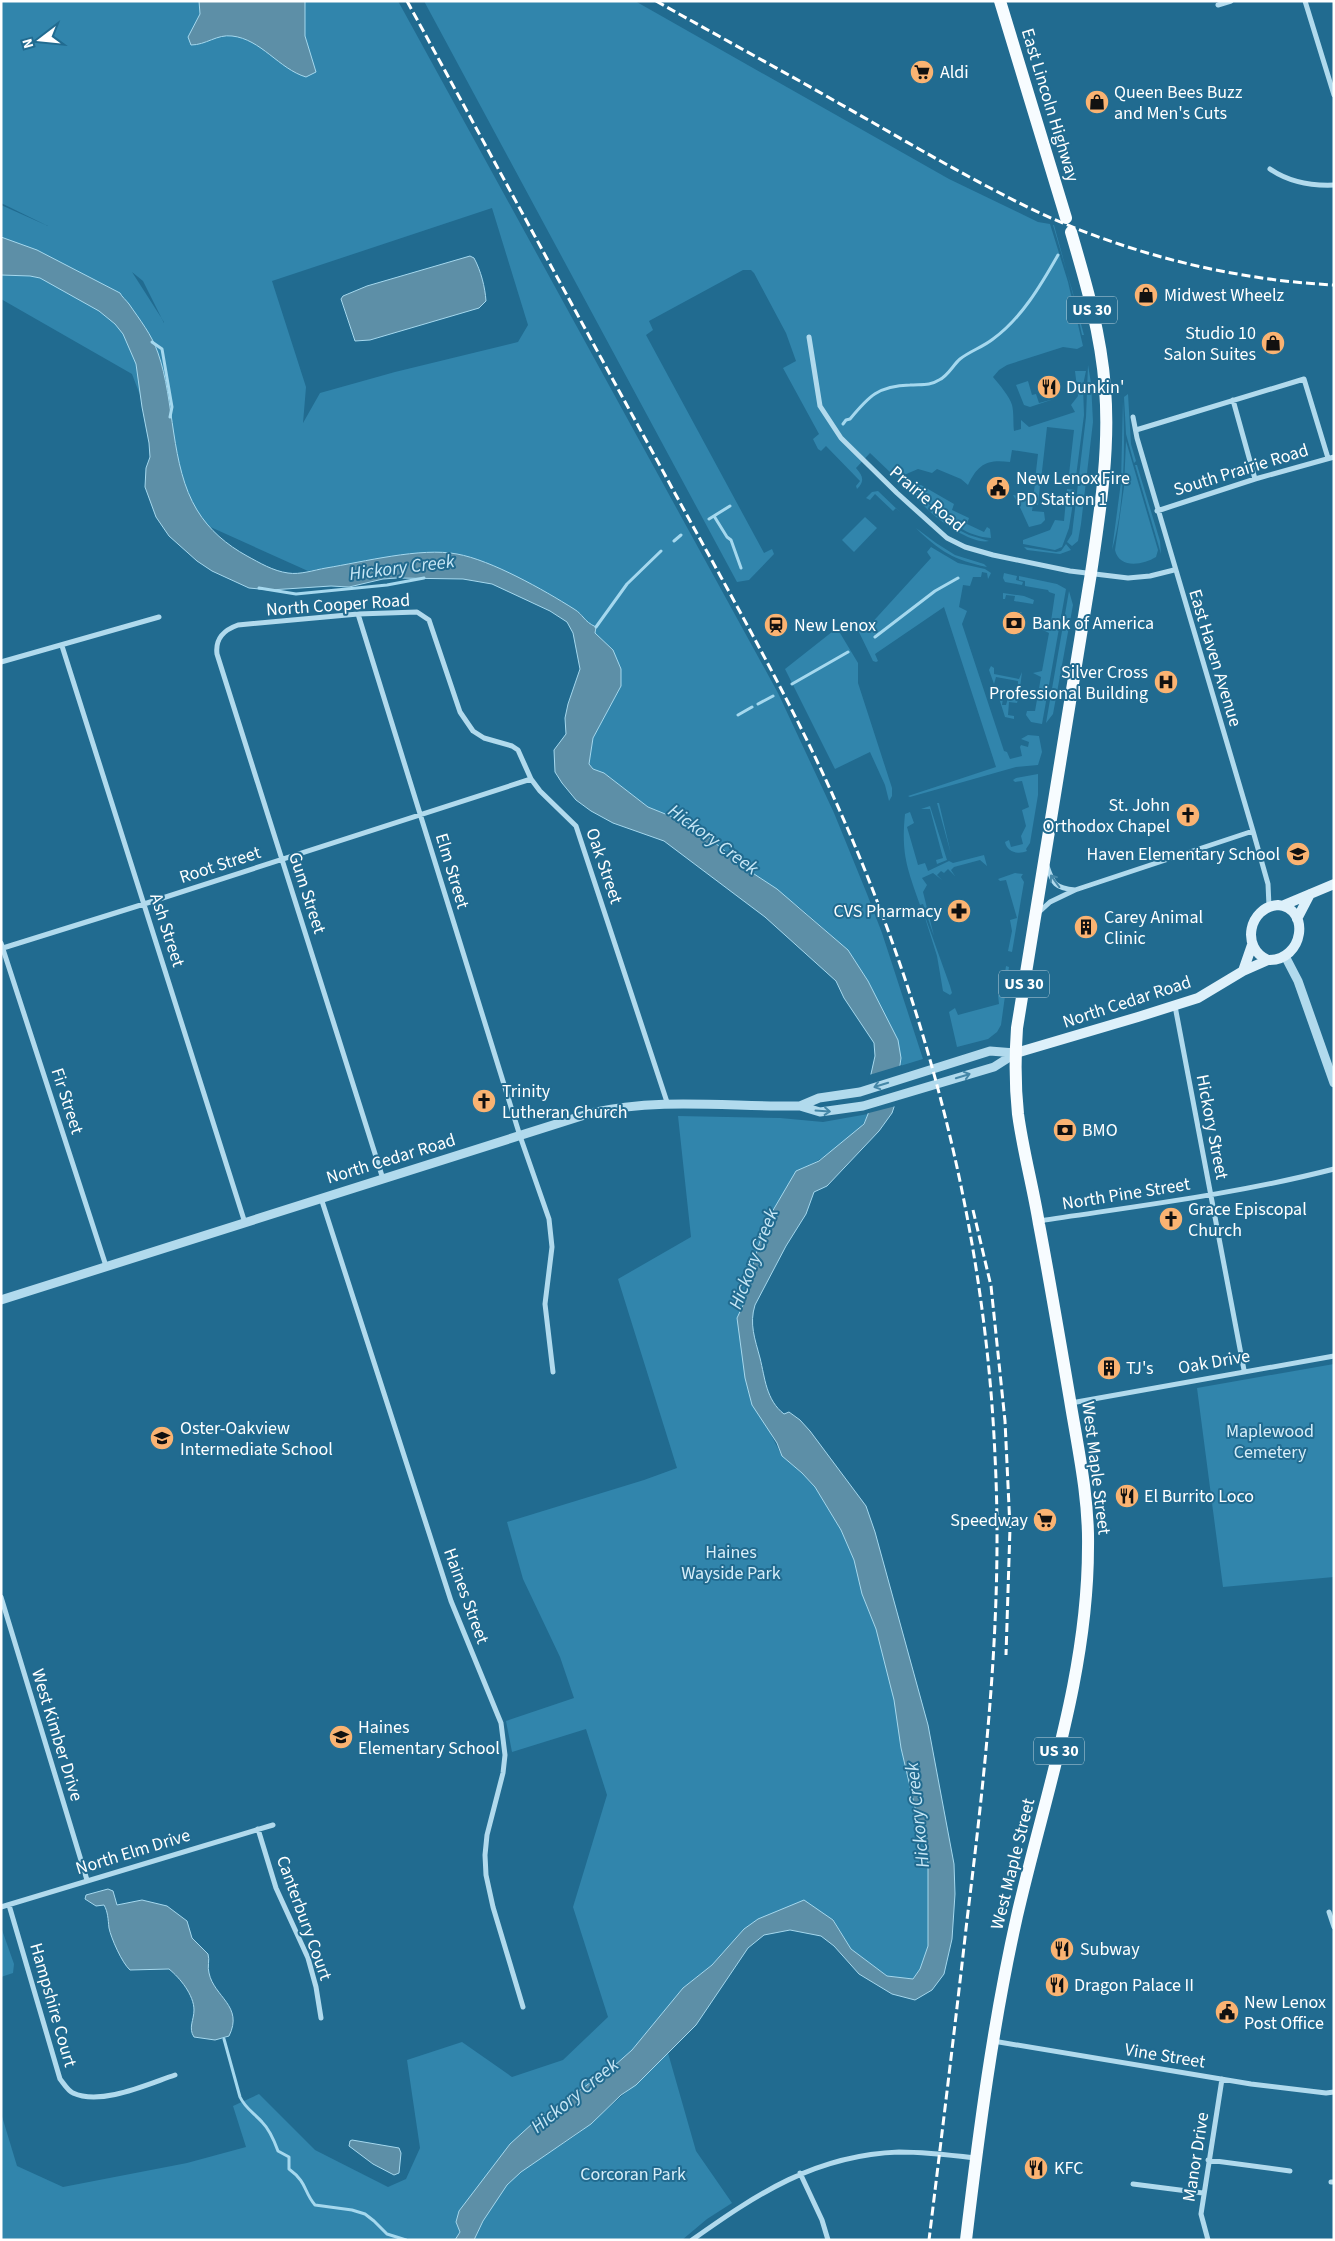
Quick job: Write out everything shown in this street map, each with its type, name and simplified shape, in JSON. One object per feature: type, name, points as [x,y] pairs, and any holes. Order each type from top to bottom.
[{"type":"main road","name":"East Lincoln Highway","points":[[1000,1],[1066,218]]},
{"type":"main road","name":"US 30","points":[[1016,1053],[1017,1028],[1101,506],[1106,443],[1105,389],[1093,312],[1071,232]]},
{"type":"main road","points":[[1243,970],[1252,945],[1251,933],[1254,921],[1261,910],[1269,906],[1284,905],[1334,884]]},
{"type":"main road","points":[[1297,920],[1310,894]]},
{"type":"main road","points":[[1252,945],[1259,955],[1268,960],[1285,956],[1292,950],[1298,940],[1297,920],[1294,912],[1284,905]]},
{"type":"main road","name":"North Cedar Road","points":[[1016,1053],[1175,1006],[1206,993],[1243,970],[1268,960]]},
{"type":"main road","name":"West Maple Street","points":[[966,2240],[975,2158],[993,2041],[1018,1915],[1058,1756],[1080,1655],[1085,1618],[1088,1559],[1082,1468],[1039,1221],[1018,1113],[1016,1053]]},
{"type":"street","points":[[1218,5],[1231,1]]},
{"type":"street","points":[[1305,1],[1334,95]]},
{"type":"street","points":[[1270,169],[1284,179],[1317,186],[1334,185]]},
{"type":"street","name":"Prairie Road","points":[[809,337],[820,406],[841,438],[890,487],[947,538],[965,547],[993,555],[1039,565],[1091,573],[1128,578],[1150,576],[1174,570]]},
{"type":"street","points":[[1136,430],[1304,379],[1331,458]]},
{"type":"street","points":[[1233,400],[1255,479]]},
{"type":"street","name":"East Haven Avenue","points":[[1133,417],[1136,438],[1174,570],[1268,884],[1269,906]]},
{"type":"street","name":"South Prairie Road","points":[[1158,511],[1255,479],[1331,458]]},
{"type":"street","name":"North Cooper Road","points":[[238,625],[358,614],[417,612],[429,620],[432,628]]},
{"type":"street","name":"Elm Street","points":[[358,614],[520,1136],[548,1220],[552,1247],[545,1304],[553,1372]]},
{"type":"street","points":[[1,662],[158,617]]},
{"type":"street","name":"Gum Street","points":[[238,625],[229,628],[221,636],[216,646],[217,654],[383,1179]]},
{"type":"street","name":"Oak Street","points":[[432,628],[460,712],[466,723],[473,731],[484,738],[512,746],[518,750],[531,779],[576,826],[667,1102]]},
{"type":"street","name":"Ash Street","points":[[62,646],[245,1223]]},
{"type":"street","name":"Root Street","points":[[2,945],[144,904],[531,779]]},
{"type":"street","points":[[1035,916],[1050,902],[1075,890],[1253,831]]},
{"type":"street","points":[[1044,862],[1054,883],[1060,889],[1075,890]]},
{"type":"street","name":"Fir Street","points":[[2,945],[106,1266]]},
{"type":"street","points":[[1285,956],[1298,981],[1334,1082]]},
{"type":"street","name":"Hickory Street","points":[[1175,1006],[1244,1370]]},
{"type":"street","name":"North Cedar Road","points":[[800,1106],[819,1098],[846,1095],[990,1051],[1016,1053]]},
{"type":"street","name":"North Cedar Road","points":[[1,1300],[321,1198],[614,1108],[667,1102],[800,1106],[820,1112],[847,1110],[994,1067],[1016,1053]]},
{"type":"street","name":"North Pine Street","points":[[1039,1221],[1210,1194],[1297,1178],[1334,1169]]},
{"type":"street","name":"Haines Street","points":[[321,1198],[451,1600],[501,1723],[506,1756],[487,1835],[486,1875],[493,1907],[523,2007]]},
{"type":"street","name":"Oak Drive","points":[[1070,1403],[1244,1370],[1334,1356]]},
{"type":"street","name":"West Kimber Drive","points":[[1,1597],[87,1880]]},
{"type":"street","name":"North Elm Drive","points":[[1,1907],[273,1825]]},
{"type":"street","name":"Canterbury Court","points":[[258,1829],[276,1888],[308,1958],[316,1987],[321,2018]]},
{"type":"street","name":"Hampshire Court","points":[[9,1905],[60,2079],[71,2093],[89,2097],[107,2096],[175,2075]]},
{"type":"street","points":[[1329,1912],[1334,1927]]},
{"type":"street","name":"Vine Street","points":[[993,2041],[1296,2090],[1334,2092]]},
{"type":"street","name":"Manor Drive","points":[[1208,2240],[1201,2214],[1222,2078]]},
{"type":"street","points":[[692,2240],[757,2195],[800,2173],[841,2160],[881,2153],[901,2152],[975,2158]]},
{"type":"street","points":[[1208,2160],[1290,2171]]},
{"type":"street","points":[[800,2173],[822,2220],[828,2240]]},
{"type":"street","points":[[1133,2184],[1203,2194]]},
{"type":"green space","points":[[1,1],[398,1],[778,693],[834,813],[867,894],[882,933],[923,1059],[900,1066],[901,1058],[868,981],[848,950],[799,907],[745,868],[695,826],[648,807],[604,773],[593,769],[589,763],[593,738],[621,686],[613,650],[595,633],[581,614],[554,597],[498,568],[457,554],[414,553],[308,571],[186,516],[132,374],[1,299],[1,205],[48,226],[1,203]],"holes":[[[492,208],[528,325],[518,342],[395,372],[320,393],[303,423],[306,387],[272,281]],[[132,272],[143,281],[162,318]]]},
{"type":"green space","points":[[424,1],[635,1],[949,179],[1038,222],[1050,224],[1068,282],[1083,346],[1077,349],[1063,347],[1007,365],[993,377],[1011,402],[1014,431],[1021,429],[1021,420],[1029,427],[1075,412],[1071,405],[1078,396],[1075,371],[1086,371],[1083,385],[1084,415],[1075,484],[1068,483],[1074,430],[1047,427],[1041,480],[1035,480],[1038,454],[1012,450],[1010,462],[995,461],[984,464],[976,472],[968,485],[961,479],[937,469],[932,473],[918,469],[904,475],[892,474],[870,453],[856,468],[862,478],[857,489],[856,486],[860,481],[826,446],[821,451],[818,449],[813,439],[819,434],[783,368],[796,361],[786,333],[754,273],[751,270],[743,270],[649,321],[653,330],[646,335],[764,553],[772,549],[774,554],[749,580],[737,582]]},
{"type":"green space","points":[[1053,225],[1054,225],[1067,272]]},
{"type":"green space","points":[[1075,301],[1084,335],[1082,335]]},
{"type":"green space","points":[[1088,365],[1093,422],[1081,524],[1078,541],[1072,546],[1067,542],[1072,534],[1086,417]]},
{"type":"green space","points":[[1028,381],[1032,395],[1036,394],[1039,403],[1054,399],[1030,407],[1024,405],[1016,385]]},
{"type":"green space","points":[[1128,394],[1131,444],[1136,461],[1134,463],[1126,434],[1124,397]]},
{"type":"green space","points":[[1123,401],[1124,456],[1122,495],[1112,550],[1121,482]]},
{"type":"green space","points":[[1126,441],[1158,550],[1156,557],[1151,560],[1132,564],[1121,560],[1115,550],[1124,487]]},
{"type":"green space","points":[[1135,465],[1137,465],[1160,541],[1161,554]]},
{"type":"green space","points":[[1035,484],[1040,485],[1038,505],[1033,505],[1032,511],[1044,512],[1045,520],[1041,524],[1029,527],[1013,495],[1033,498]]},
{"type":"green space","points":[[917,485],[921,485],[954,504],[952,510],[969,518],[967,524],[984,532],[987,527],[990,529],[991,538],[979,536],[958,527],[914,488]]},
{"type":"green space","points":[[1067,489],[1075,490],[1069,528],[1062,547],[1055,550],[1023,544],[1023,540],[1050,530],[1055,520],[1064,521]]},
{"type":"green space","points":[[878,491],[896,508],[893,511],[875,494],[870,500],[866,498],[872,492]]},
{"type":"green space","points":[[914,491],[955,528],[969,535],[989,541],[970,538],[934,516]]},
{"type":"green space","points":[[865,517],[877,528],[854,552],[842,540]]},
{"type":"green space","points":[[916,528],[955,555],[984,564],[987,567],[948,554],[932,543]]},
{"type":"green space","points":[[1066,544],[1071,550],[1060,554],[1027,550],[1024,547],[1056,552],[1061,551]]},
{"type":"green space","points":[[931,547],[958,563],[985,569],[991,573],[988,579],[987,573],[982,572],[981,577],[973,577],[970,586],[963,585],[959,607],[967,611],[962,624],[1004,751],[1007,752],[1010,759],[1022,756],[1021,745],[1028,747],[1029,742],[1021,739],[1028,735],[1039,736],[1042,752],[1038,765],[1016,767],[910,797],[908,796],[996,767],[944,607],[875,654],[878,661],[876,662],[873,661],[857,628],[860,623],[868,627],[931,558],[927,552]]},
{"type":"green space","points":[[1004,573],[1017,576],[1016,580],[1023,582],[1022,585],[1005,582],[1003,578]]},
{"type":"green space","points":[[1019,576],[1057,584],[1066,589],[1042,724],[1031,722],[1026,715],[1027,711],[1035,711],[1041,677],[1033,673],[1042,671],[1049,633],[1041,629],[1050,628],[1055,594],[1048,590],[1025,586],[1025,581],[1019,580]]},
{"type":"green space","points":[[1069,591],[1073,605],[1053,714],[1046,723]]},
{"type":"green space","points":[[1003,593],[1024,596],[1034,600],[1033,604],[1014,601],[1015,596],[1006,595],[1005,599],[1003,599]]},
{"type":"green space","points":[[837,628],[858,663],[858,683],[892,788],[892,796],[889,801],[885,785],[870,752],[835,769],[785,669]]},
{"type":"green space","points":[[991,666],[994,668],[994,674],[1019,679],[1022,672],[1020,688],[1018,688],[1018,681],[996,677],[994,684],[989,670]]},
{"type":"green space","points":[[999,698],[1003,698],[1002,705],[1006,705],[1008,698],[1018,699],[1017,703],[1009,702],[1008,715],[1014,716],[1014,719],[1005,717]]},
{"type":"green space","points":[[1038,774],[1038,795],[1030,843],[1026,849],[1027,851],[1013,852],[1005,842],[1009,840],[1011,847],[1023,844],[1021,836],[1026,826],[1022,810],[1029,807],[1022,781],[1015,782],[1013,780]]},
{"type":"green space","points":[[937,803],[939,803],[951,854]]},
{"type":"green space","points":[[930,806],[947,860],[937,864],[936,860],[943,858],[930,809],[921,809]]},
{"type":"green space","points":[[910,812],[914,823],[907,827],[918,865],[925,863],[928,871],[949,861],[953,863],[984,855],[987,866],[980,860],[954,867],[951,870],[955,876],[948,869],[944,873],[941,871],[937,875],[942,880],[933,873],[922,878],[927,885],[923,892],[934,936],[923,904],[920,905],[906,861],[904,840],[905,814]]},
{"type":"green space","points":[[1015,873],[1023,874],[1021,877],[1024,882],[1012,952],[1008,951],[1012,931],[1010,920],[1017,918],[1006,880],[1000,881],[998,879]]},
{"type":"green space","points":[[922,908],[950,986],[952,993],[950,995],[943,991],[937,956]]},
{"type":"green space","points":[[1006,966],[1009,967],[1001,1025],[997,1032],[988,1039],[957,1047],[949,1012],[955,1008],[958,1015],[999,1004],[998,995],[1002,993]]},
{"type":"green space","name":"Haines Wayside Park","points":[[868,1114],[856,1132],[838,1148],[796,1171],[746,1288],[744,1303],[737,1318],[771,1435],[782,1456],[815,1487],[841,1530],[854,1560],[867,1607],[876,1629],[895,1700],[901,1748],[928,1863],[928,1946],[920,1969],[913,1979],[887,1976],[851,1949],[833,1919],[744,1929],[712,1965],[683,1988],[632,2050],[614,2066],[533,2123],[456,2222],[460,2232],[455,2240],[1,2240],[1,2113],[17,2166],[63,2187],[187,2163],[246,2147],[233,2106],[259,2094],[315,2150],[388,2187],[406,2179],[420,2148],[407,2060],[462,2042],[512,2077],[563,2060],[608,2017],[573,1907],[607,1795],[586,1729],[512,1752],[506,1721],[574,1698],[560,1657],[523,1579],[507,1522],[677,1468],[618,1279],[691,1237],[678,1116],[780,1118],[823,1122]]},
{"type":"green space","name":"Maplewood Cemetery","points":[[1334,1364],[1334,1577],[1223,1587],[1197,1388]]},
{"type":"green space","points":[[1,1927],[14,1964],[13,1973],[1,1977]]},
{"type":"green space","name":"Corcoran Park","points":[[668,2053],[696,2151],[732,2203],[707,2219],[682,2240],[474,2240],[494,2203],[513,2178],[529,2165],[582,2130]]},
{"type":"water","points":[[199,1],[305,1],[305,36],[316,72],[306,77],[296,73],[261,48],[242,38],[227,36],[191,45],[188,37],[200,14]]},
{"type":"water","points":[[1,237],[37,250],[120,293],[129,304],[149,334],[158,353],[167,392],[177,454],[188,493],[207,524],[240,552],[272,569],[293,573],[409,554],[443,552],[457,554],[485,562],[533,585],[574,609],[596,627],[595,633],[613,650],[621,669],[621,686],[593,738],[589,764],[593,769],[604,773],[648,807],[695,826],[745,868],[777,889],[848,950],[868,981],[898,1040],[901,1058],[892,1113],[879,1131],[827,1186],[814,1192],[806,1214],[786,1246],[755,1305],[753,1325],[765,1381],[773,1402],[784,1414],[789,1412],[810,1431],[866,1506],[875,1532],[928,1725],[954,1864],[955,1894],[952,1939],[944,1974],[932,1990],[915,2000],[892,1994],[859,1974],[834,1946],[821,1936],[790,1930],[764,1935],[748,1948],[696,2025],[636,2085],[621,2095],[591,2124],[521,2172],[507,2185],[483,2221],[474,2240],[455,2240],[460,2232],[456,2222],[459,2211],[510,2144],[533,2123],[614,2066],[632,2050],[683,1988],[712,1965],[744,1929],[758,1919],[804,1900],[833,1920],[851,1949],[887,1976],[913,1979],[920,1969],[928,1946],[928,1863],[901,1748],[894,1700],[876,1629],[862,1594],[854,1560],[841,1530],[815,1487],[782,1456],[777,1443],[752,1405],[745,1378],[737,1318],[744,1303],[746,1288],[765,1224],[796,1171],[819,1161],[864,1124],[868,1114],[871,1074],[875,1056],[874,1043],[844,998],[836,981],[765,917],[664,841],[613,823],[591,811],[576,800],[562,783],[555,772],[554,750],[566,734],[565,718],[568,704],[580,669],[573,633],[567,622],[550,611],[492,584],[463,579],[397,578],[383,579],[349,587],[331,586],[270,590],[249,588],[212,571],[197,561],[169,536],[156,517],[145,487],[146,468],[150,457],[149,443],[136,364],[123,334],[115,324],[99,311],[40,278],[1,275]]},
{"type":"water","points":[[470,256],[474,258],[485,290],[486,301],[479,308],[370,340],[355,341],[341,299],[343,296],[367,286]]},
{"type":"water","points":[[108,1889],[113,1891],[117,1905],[142,1900],[167,1906],[187,1921],[192,1938],[208,1954],[208,1971],[216,1989],[231,2009],[233,2026],[229,2036],[215,2040],[194,2037],[191,2030],[194,2010],[192,1999],[182,1982],[169,1969],[130,1970],[127,1967],[112,1938],[104,1905],[96,1906],[85,1899],[86,1895]]},
{"type":"water","points":[[352,2140],[399,2148],[401,2153],[399,2173],[394,2175],[373,2164],[349,2146]]},
{"type":"pier","points":[[902,1065],[896,1106],[865,1114],[869,1075]]},
{"type":"waterway","points":[[843,424],[869,398],[882,390],[936,382],[945,376],[960,359],[993,339],[1013,322],[1021,312],[1058,255]]},
{"type":"waterway","name":"Hickory Creek","points":[[152,342],[162,349],[172,407],[170,417]]},
{"type":"waterway","points":[[709,519],[730,506]]},
{"type":"waterway","points":[[714,516],[727,537],[731,540],[741,568]]},
{"type":"waterway","points":[[674,541],[681,535]]},
{"type":"waterway","points":[[596,627],[627,584],[661,551]]},
{"type":"waterway","name":"Hickory Creek","points":[[259,588],[296,594],[387,585],[424,578]]},
{"type":"waterway","points":[[875,637],[935,591],[958,578]]},
{"type":"waterway","points":[[792,684],[848,652]]},
{"type":"waterway","points":[[758,704],[773,696]]},
{"type":"waterway","points":[[738,715],[752,707]]},
{"type":"waterway","points":[[224,2039],[242,2101],[267,2128],[278,2151],[289,2157],[289,2169],[302,2183],[315,2205],[352,2210],[365,2214],[387,2234],[406,2240]]},
{"type":"railway","points":[[407,1],[747,624],[810,747],[864,869],[895,949],[922,1032],[945,1115],[964,1199],[978,1284],[989,1370],[995,1456],[997,1573],[991,1688],[981,1804],[929,2240]]},
{"type":"railway","points":[[656,1],[976,181],[1077,229],[1112,242],[1185,263],[1259,278],[1334,285]]},
{"type":"railway","points":[[973,1210],[991,1286],[1005,1421],[1010,1528],[1006,1655]]},
{"type":"place","name":"Aldi","points":[[922,72]]},
{"type":"place","name":"Queen Bees Buzz and Men's Cuts","points":[[1097,102]]},
{"type":"place","name":"Midwest Wheelz","points":[[1146,295]]},
{"type":"place","name":"Studio 10 Salon Suites","points":[[1273,343]]},
{"type":"place","name":"Dunkin'","points":[[1049,387]]},
{"type":"place","name":"New Lenox Fire PD Station 1","points":[[998,488]]},
{"type":"place","name":"Bank of America","points":[[1014,623]]},
{"type":"place","name":"New Lenox","points":[[776,625]]},
{"type":"place","name":"Silver Cross Professional Building","points":[[1166,682]]},
{"type":"place","name":"St. John Orthodox Chapel","points":[[1188,815]]},
{"type":"place","name":"Haven Elementary School","points":[[1298,854]]},
{"type":"place","name":"CVS Pharmacy","points":[[959,911]]},
{"type":"place","name":"Carey Animal Clinic","points":[[1086,927]]},
{"type":"place","name":"Trinity Lutheran Church","points":[[484,1101]]},
{"type":"place","name":"BMO","points":[[1065,1130]]},
{"type":"place","name":"Grace Episcopal Church","points":[[1171,1219]]},
{"type":"place","name":"TJ's","points":[[1109,1368]]},
{"type":"place","name":"Oster-Oakview Intermediate School","points":[[162,1438]]},
{"type":"place","name":"El Burrito Loco","points":[[1127,1496]]},
{"type":"place","name":"Speedway","points":[[1045,1520]]},
{"type":"place","name":"Haines Elementary School","points":[[341,1737]]},
{"type":"place","name":"Subway","points":[[1062,1949]]},
{"type":"place","name":"Dragon Palace II","points":[[1057,1985]]},
{"type":"place","name":"New Lenox Post Office","points":[[1227,2012]]},
{"type":"place","name":"KFC","points":[[1036,2168]]}]
